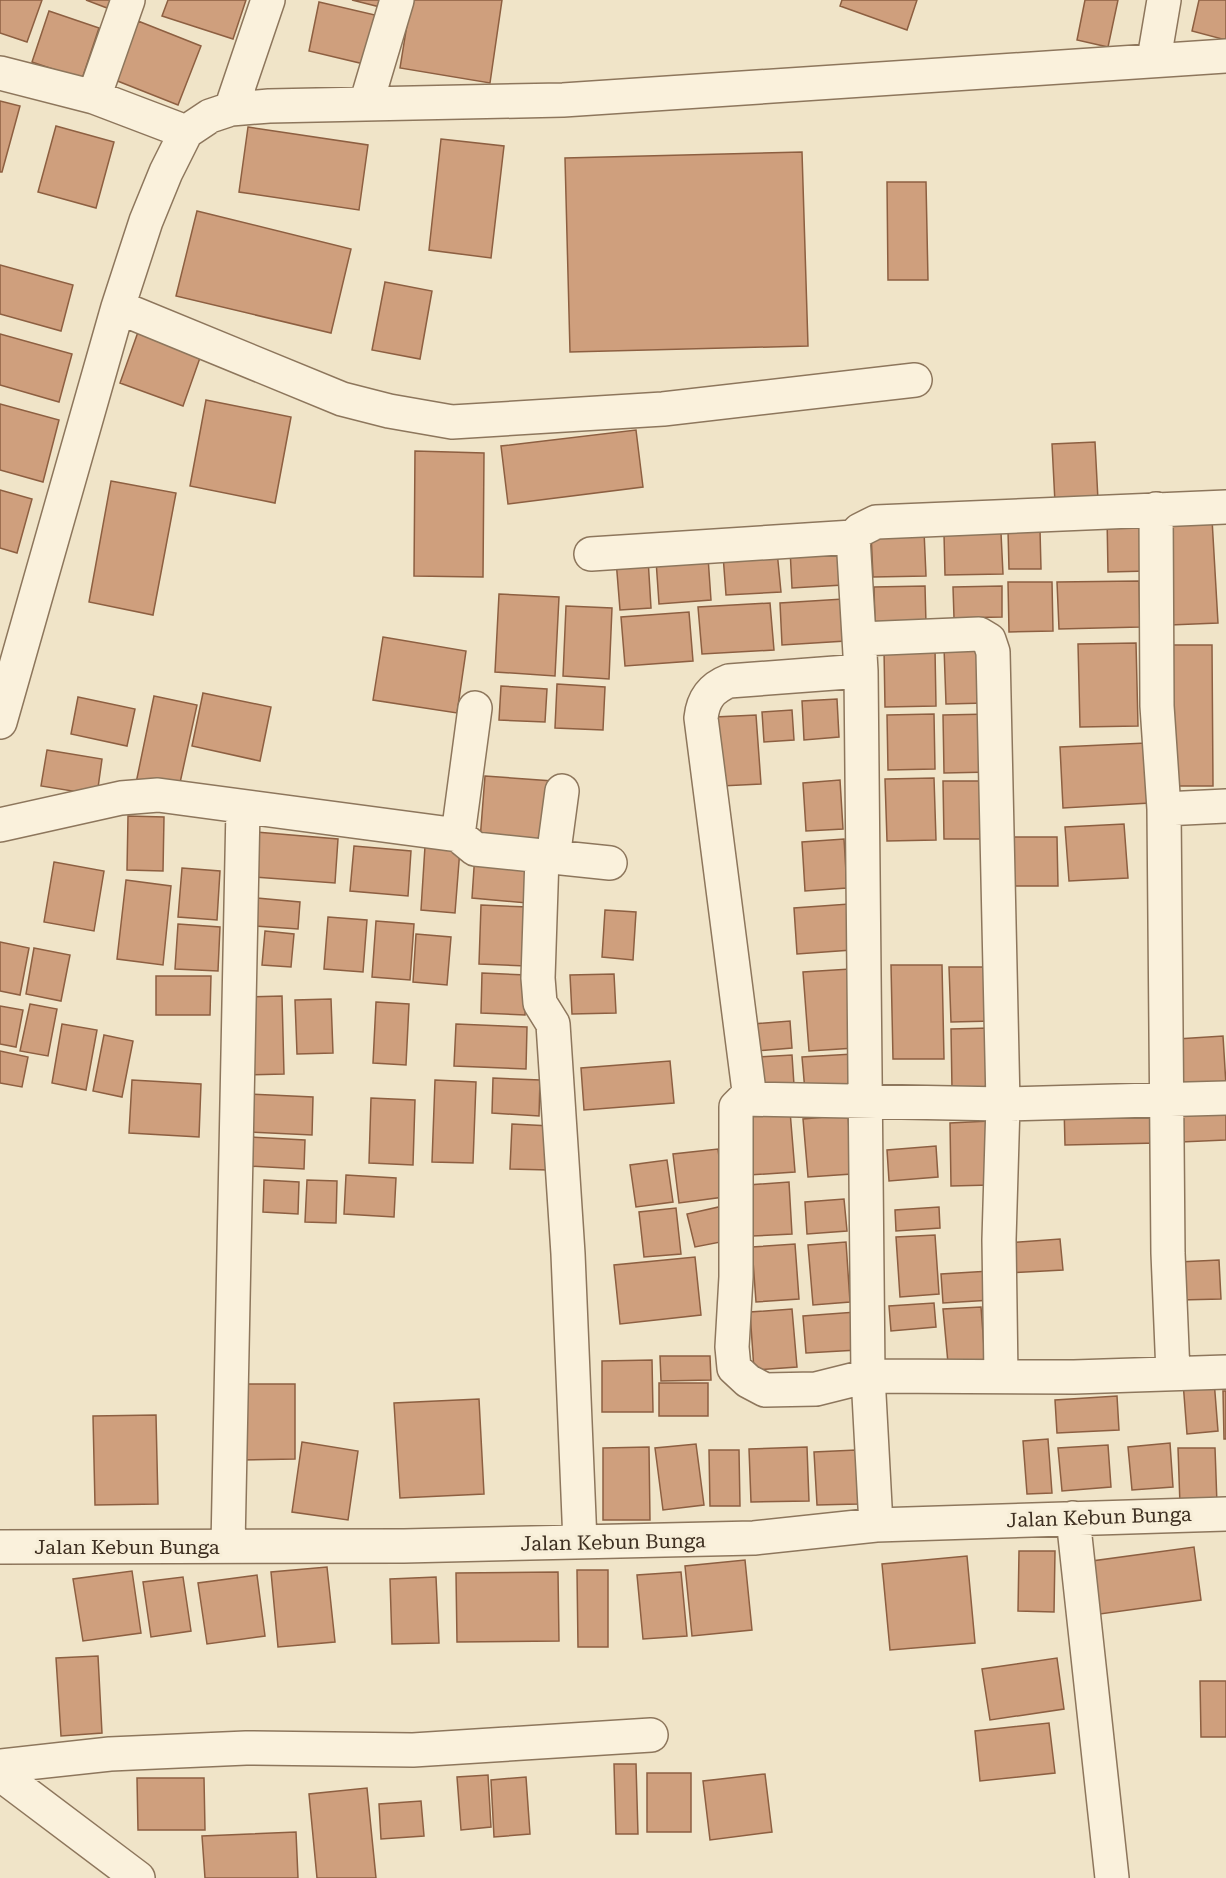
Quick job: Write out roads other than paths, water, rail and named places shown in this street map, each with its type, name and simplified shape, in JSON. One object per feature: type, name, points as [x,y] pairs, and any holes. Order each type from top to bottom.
[{"type":"street","points":[[94,97],[128,0]]},
{"type":"street","points":[[231,109],[268,0]]},
{"type":"street","points":[[366,105],[397,0]]},
{"type":"street","points":[[1154,59],[1164,0]]},
{"type":"street","points":[[0,722],[118,307],[146,221],[186,132],[210,116],[231,109],[563,100],[1226,56]]},
{"type":"street","points":[[0,73],[94,97],[186,132]]},
{"type":"street","points":[[118,307],[342,399],[389,411],[452,422],[663,409],[915,380]]},
{"type":"street","points":[[876,1525],[868,1376],[867,1101],[860,655],[854,537],[860,530],[876,522],[1226,507]]},
{"type":"street","points":[[1156,509],[1158,706],[1164,809],[1168,1253],[1173,1374]]},
{"type":"street","points":[[591,554],[854,537]]},
{"type":"street","points":[[750,1099],[701,718],[702,704],[717,686],[729,681],[973,634],[983,636],[991,645],[996,760],[1003,1104],[999,1240],[1001,1377]]},
{"type":"street","points":[[458,835],[475,708]]},
{"type":"street","points":[[562,791],[547,858],[537,978],[540,1003],[553,1024],[568,1254],[580,1542]]},
{"type":"street","points":[[0,825],[120,798],[158,795],[458,835],[475,849],[610,863]]},
{"type":"street","points":[[1164,809],[1226,806]]},
{"type":"street","points":[[228,1546],[243,808]]},
{"type":"street","points":[[1226,1098],[1003,1104],[744,1100],[736,1107],[736,1277],[732,1347],[734,1368],[748,1381],[765,1390],[816,1389],[868,1376],[1127,1377],[1226,1372]]},
{"type":"street","name":"Jalan Kebun Bunga","points":[[0,1547],[754,1539],[876,1525],[1226,1514]]},
{"type":"street","points":[[1073,1518],[1112,1878]]},
{"type":"street","points":[[0,1766],[110,1754],[246,1748],[413,1750],[651,1736]]},
{"type":"street","points":[[0,1774],[124,1874]]}]
